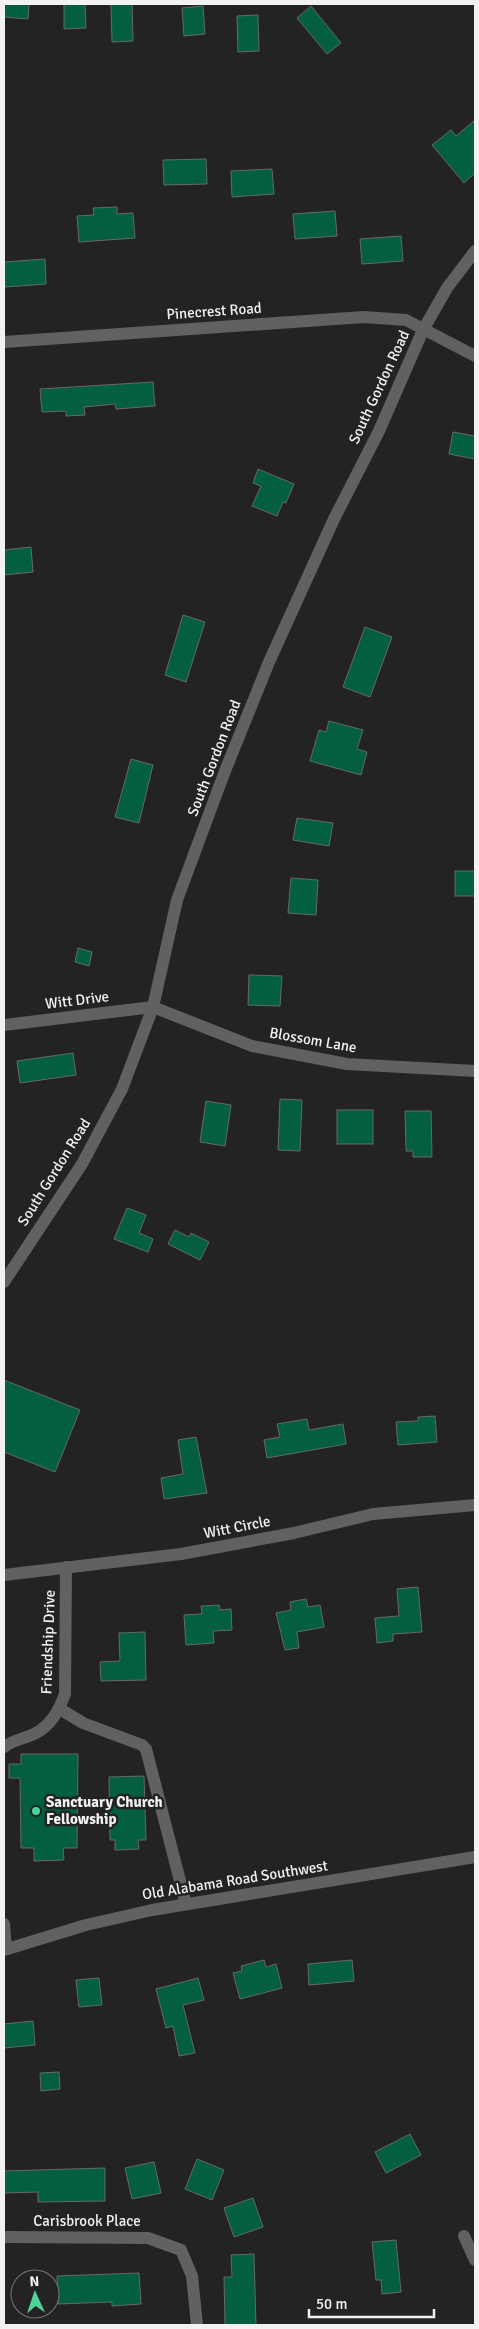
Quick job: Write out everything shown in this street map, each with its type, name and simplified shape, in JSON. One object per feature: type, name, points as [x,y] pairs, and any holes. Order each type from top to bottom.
[{"type":"street","name":"South Gordon Road","points":[[4,1282],[82,1164],[122,1089],[153,1007],[177,900],[228,762],[269,662],[334,519],[379,430],[423,330],[447,288],[475,251]]},
{"type":"street","name":"Pinecrest Road","points":[[4,342],[364,317],[406,320],[475,356]]},
{"type":"street","name":"Witt Drive","points":[[4,1025],[153,1007]]},
{"type":"street","name":"Blossom Lane","points":[[153,1007],[252,1046],[347,1064],[475,1071]]},
{"type":"street","name":"Witt Circle","points":[[4,1575],[181,1554],[294,1533],[373,1514],[475,1505]]},
{"type":"street","name":"Friendship Drive","points":[[4,1747],[17,1739],[34,1734],[53,1719],[60,1709],[65,1694],[66,1567]]},
{"type":"street","points":[[60,1709],[83,1723],[142,1745],[146,1749],[186,1904]]},
{"type":"street","name":"Old Alabama Road Southwest","points":[[5,1950],[121,1916],[475,1857]]},
{"type":"street","points":[[4,1924],[5,1950]]},
{"type":"street","points":[[464,2236],[475,2260]]},
{"type":"street","name":"Carisbrook Place","points":[[4,2237],[148,2238],[180,2250],[192,2276],[197,2325]]},
{"type":"building","points":[[4,4],[29,4],[28,19],[4,17]]},
{"type":"building","points":[[64,4],[85,4],[86,28],[64,29]]},
{"type":"building","points":[[111,4],[132,4],[133,41],[112,42]]},
{"type":"building","points":[[203,6],[205,34],[184,36],[182,8]]},
{"type":"building","points":[[311,6],[341,43],[327,54],[297,18]]},
{"type":"building","points":[[258,15],[259,51],[238,52],[237,16]]},
{"type":"building","points":[[475,120],[475,173],[464,183],[432,145],[451,130],[456,136]]},
{"type":"building","points":[[206,159],[207,184],[164,185],[163,160]]},
{"type":"building","points":[[272,169],[274,194],[232,197],[231,171]]},
{"type":"building","points":[[117,207],[117,214],[133,213],[135,238],[79,242],[77,216],[94,215],[93,208]]},
{"type":"building","points":[[335,211],[337,236],[295,239],[293,214]]},
{"type":"building","points":[[401,236],[403,261],[362,264],[360,239]]},
{"type":"building","points":[[45,259],[46,284],[5,287],[4,262]]},
{"type":"building","points":[[153,382],[155,406],[116,409],[115,404],[84,407],[85,415],[66,416],[66,411],[42,412],[40,389]]},
{"type":"building","points":[[453,432],[475,436],[475,459],[449,454]]},
{"type":"building","points":[[258,469],[294,484],[286,503],[283,502],[277,516],[252,506],[261,486],[253,483]]},
{"type":"building","points":[[31,547],[33,572],[4,575],[4,550]]},
{"type":"building","points":[[183,615],[205,622],[186,682],[165,675]]},
{"type":"building","points":[[365,627],[392,637],[370,697],[343,687]]},
{"type":"building","points":[[329,721],[363,730],[357,749],[367,752],[361,775],[310,761],[319,730],[326,732]]},
{"type":"building","points":[[131,759],[153,765],[139,823],[115,817]]},
{"type":"building","points":[[297,818],[333,823],[329,846],[293,840]]},
{"type":"building","points":[[455,871],[475,871],[475,896],[455,896]]},
{"type":"building","points":[[291,878],[318,880],[316,915],[288,913]]},
{"type":"building","points":[[78,948],[92,952],[89,966],[75,962]]},
{"type":"building","points":[[249,975],[282,976],[280,1006],[248,1005]]},
{"type":"building","points":[[73,1053],[76,1075],[20,1083],[17,1061]]},
{"type":"building","points":[[280,1099],[302,1100],[300,1151],[278,1150]]},
{"type":"building","points":[[206,1101],[231,1105],[225,1146],[200,1142]]},
{"type":"building","points":[[337,1110],[373,1110],[373,1144],[337,1144]]},
{"type":"building","points":[[405,1111],[431,1111],[432,1157],[413,1157],[413,1151],[406,1151]]},
{"type":"building","points":[[127,1208],[146,1215],[139,1233],[153,1239],[148,1252],[114,1239]]},
{"type":"building","points":[[175,1230],[189,1237],[191,1233],[209,1242],[200,1260],[168,1244]]},
{"type":"building","points":[[4,1380],[80,1410],[55,1472],[4,1452]]},
{"type":"building","points":[[435,1416],[437,1442],[398,1445],[396,1422],[418,1421],[418,1417]]},
{"type":"building","points":[[307,1419],[309,1430],[343,1424],[346,1444],[267,1458],[264,1440],[280,1437],[277,1424]]},
{"type":"building","points":[[196,1437],[207,1493],[164,1499],[161,1478],[183,1474],[178,1440]]},
{"type":"building","points":[[418,1587],[422,1632],[393,1634],[393,1641],[377,1643],[375,1618],[399,1616],[397,1589]]},
{"type":"building","points":[[306,1599],[308,1607],[320,1605],[324,1627],[297,1632],[299,1648],[285,1650],[276,1613],[291,1610],[290,1602]]},
{"type":"building","points":[[219,1605],[220,1610],[231,1609],[232,1630],[213,1631],[214,1643],[186,1645],[184,1615],[202,1614],[201,1606]]},
{"type":"building","points":[[145,1632],[146,1680],[101,1681],[100,1662],[120,1661],[119,1633]]},
{"type":"building","points":[[21,1754],[78,1754],[77,1848],[63,1848],[64,1860],[34,1861],[34,1848],[21,1848],[20,1778],[9,1778],[9,1764],[21,1764]]},
{"type":"building","points":[[144,1776],[146,1840],[138,1840],[139,1849],[115,1850],[115,1840],[110,1840],[109,1777]]},
{"type":"building","points":[[264,1960],[266,1967],[276,1964],[282,1988],[240,1999],[233,1973],[242,1971],[241,1966]]},
{"type":"building","points":[[352,1960],[354,1981],[309,1985],[308,1964]]},
{"type":"building","points":[[99,1978],[102,2005],[79,2007],[76,1980]]},
{"type":"building","points":[[198,1978],[204,2000],[183,2005],[195,2053],[179,2056],[173,2026],[166,2028],[156,1989]]},
{"type":"building","points":[[33,2021],[35,2045],[4,2048],[4,2024]]},
{"type":"building","points":[[59,2072],[60,2089],[41,2091],[40,2073]]},
{"type":"building","points":[[410,2134],[421,2155],[386,2173],[375,2152]]},
{"type":"building","points":[[197,2159],[224,2170],[212,2200],[185,2189]]},
{"type":"building","points":[[154,2162],[161,2193],[132,2199],[125,2168]]},
{"type":"building","points":[[105,2168],[105,2201],[38,2202],[38,2192],[4,2193],[4,2171]]},
{"type":"building","points":[[253,2198],[263,2227],[234,2237],[224,2208]]},
{"type":"building","points":[[396,2240],[401,2292],[382,2294],[381,2280],[376,2280],[372,2242]]},
{"type":"building","points":[[254,2254],[256,2325],[225,2325],[224,2277],[232,2277],[231,2255]]},
{"type":"building","points":[[139,2273],[141,2304],[112,2306],[112,2302],[60,2304],[60,2276]]},
{"type":"place","name":"Sanctuary Church Fellowship","points":[[36,1811]]}]
